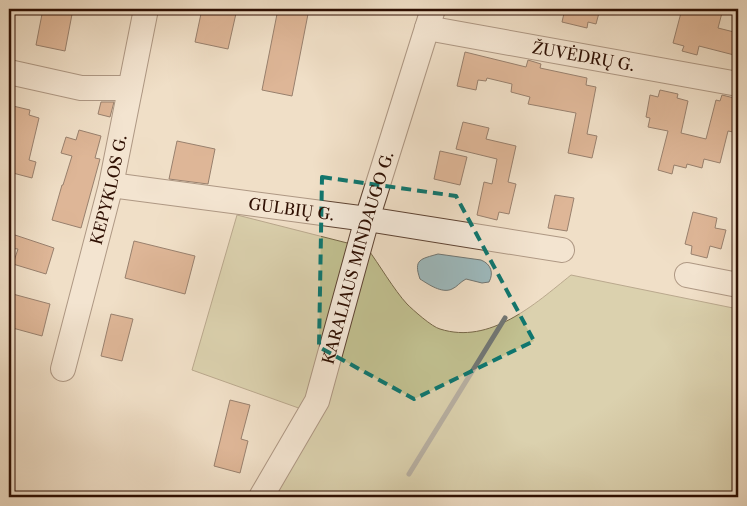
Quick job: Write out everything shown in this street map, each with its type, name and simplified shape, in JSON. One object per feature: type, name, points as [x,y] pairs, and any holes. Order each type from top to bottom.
[{"type":"street","name":"KEPYKLOS G.","points":[[63,370],[111,185],[146,9]]},
{"type":"street","name":"ŽUVĖDRŲ G.","points":[[430,18],[738,84]]},
{"type":"street","name":"KARALIAUS MINDAUGO G.","points":[[261,497],[317,401],[367,219],[430,18]]},
{"type":"street","points":[[9,72],[81,88],[130,88]]},
{"type":"street","name":"GULBIŲ G.","points":[[111,185],[367,219],[562,250]]},
{"type":"street","points":[[687,275],[738,284]]},
{"type":"highlighted area","points":[[322,177],[456,196],[534,341],[414,399],[319,347]]},
{"type":"shaded area","points":[[237,215],[367,248],[407,304],[428,322],[440,329],[459,332],[494,327],[527,309],[571,275],[738,309],[738,497],[273,497],[321,416],[192,370]]},
{"type":"water","points":[[438,254],[481,260],[491,269],[489,282],[482,283],[466,279],[448,290],[431,286],[420,279],[417,267],[423,259]]},
{"type":"building","points":[[43,9],[73,9],[65,51],[36,45]]},
{"type":"building","points":[[202,9],[237,9],[228,49],[195,42]]},
{"type":"building","points":[[278,9],[309,9],[292,96],[262,90]]},
{"type":"building","points":[[565,9],[600,9],[596,24],[588,22],[587,28],[562,22]]},
{"type":"building","points":[[682,9],[723,9],[718,28],[738,33],[738,56],[699,46],[697,55],[682,51],[684,46],[673,43]]},
{"type":"building","points":[[465,52],[526,67],[528,60],[541,64],[540,68],[587,78],[586,85],[596,87],[587,134],[597,136],[592,158],[568,153],[576,113],[528,104],[530,97],[511,92],[512,84],[487,78],[486,81],[478,80],[476,90],[457,86]]},
{"type":"building","points":[[660,90],[678,94],[677,98],[688,101],[681,133],[706,139],[716,100],[720,101],[722,95],[738,99],[738,133],[728,131],[720,163],[704,159],[702,168],[687,164],[686,168],[674,165],[672,174],[658,170],[668,131],[648,127],[650,118],[646,117],[650,95],[658,97]]},
{"type":"building","points":[[101,102],[114,102],[110,117],[98,114]]},
{"type":"building","points":[[13,106],[30,110],[29,115],[39,118],[29,160],[36,162],[32,178],[9,172],[9,113],[11,114]]},
{"type":"building","points":[[463,122],[489,128],[486,139],[516,146],[508,182],[516,184],[509,214],[499,212],[497,220],[477,215],[484,182],[492,184],[497,159],[456,149]]},
{"type":"building","points":[[79,130],[101,136],[95,158],[100,159],[81,228],[52,220],[72,156],[61,153],[66,137],[76,140]]},
{"type":"building","points":[[177,141],[215,149],[208,184],[169,179]]},
{"type":"building","points":[[440,151],[467,157],[460,185],[434,179]]},
{"type":"building","points":[[555,195],[574,198],[567,231],[548,228]]},
{"type":"building","points":[[693,212],[717,218],[715,228],[726,230],[721,249],[710,246],[707,258],[691,254],[692,246],[685,244]]},
{"type":"building","points":[[9,233],[54,248],[46,274],[13,264],[18,249],[9,248]]},
{"type":"building","points":[[134,241],[195,256],[185,294],[125,278]]},
{"type":"building","points":[[9,293],[50,304],[42,336],[9,327]]},
{"type":"building","points":[[111,314],[133,319],[122,361],[101,356]]},
{"type":"building","points":[[230,400],[250,405],[241,439],[248,441],[240,473],[214,466]]},
{"type":"waterway","points":[[409,474],[505,318]]}]
